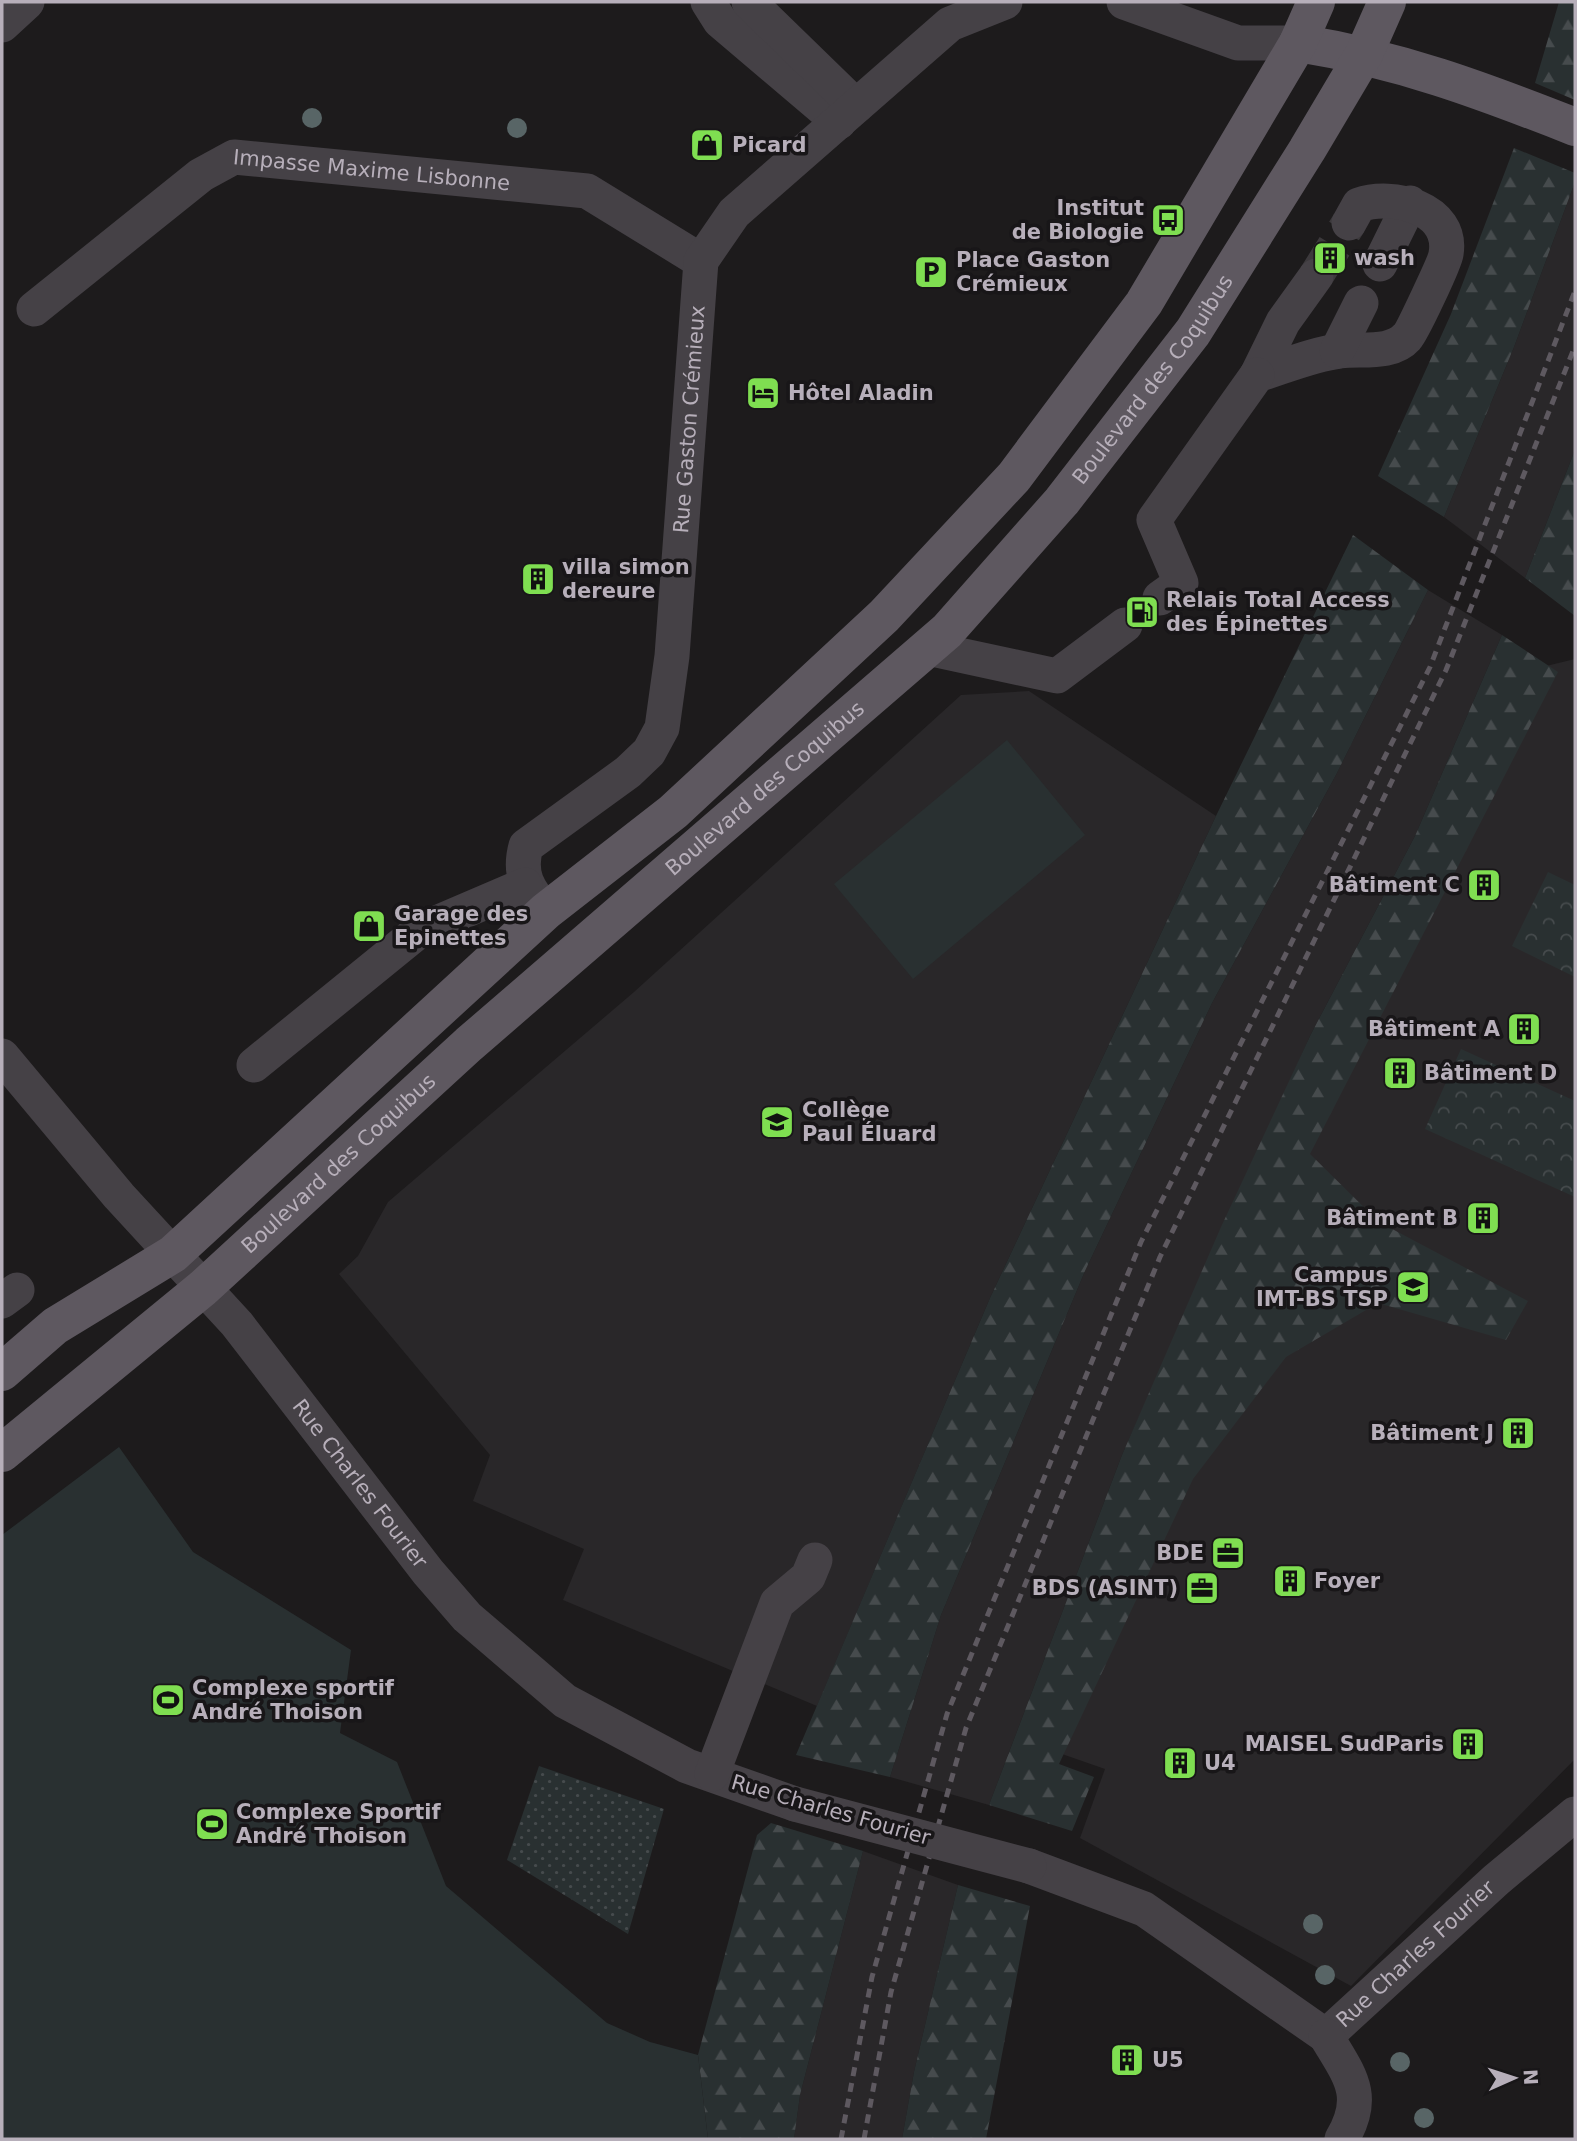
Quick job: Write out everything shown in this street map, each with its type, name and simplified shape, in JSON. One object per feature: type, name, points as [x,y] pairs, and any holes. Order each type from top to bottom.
[{"type":"main road","name":"Boulevard des Coquibus","points":[[2,1372],[55,1326],[173,1254],[535,898],[693,794],[884,616],[1014,477],[1144,303],[1298,43],[1316,2]]},
{"type":"main road","name":"Boulevard des Coquibus","points":[[2,1454],[204,1288],[469,1044],[947,631],[1062,501],[1194,332],[1364,54],[1387,2]]},
{"type":"main road","points":[[1298,43],[1364,54],[1418,68],[1575,127]]},
{"type":"street","points":[[2,25],[27,2]]},
{"type":"street","points":[[708,2],[720,21],[847,114]]},
{"type":"street","points":[[749,2],[847,114]]},
{"type":"street","points":[[701,261],[734,213],[950,23],[1005,2]]},
{"type":"street","points":[[1124,2],[1238,43],[1298,43]]},
{"type":"street","name":"Impasse Maxime Lisbonne","points":[[34,309],[201,175],[234,157],[587,191],[701,261]]},
{"type":"street","points":[[1257,375],[1337,351],[1388,349],[1407,337],[1447,254],[1443,233],[1429,214],[1410,203],[1375,200],[1359,205],[1349,223]]},
{"type":"street","points":[[1380,264],[1410,203]]},
{"type":"street","name":"Rue Gaston Crémieux","points":[[535,898],[522,863],[526,846],[628,772],[649,752],[662,728],[672,656],[701,261]]},
{"type":"street","points":[[1160,598],[1181,583],[1154,520],[1257,375],[1283,321],[1317,276]]},
{"type":"street","points":[[1337,351],[1361,303]]},
{"type":"street","points":[[927,648],[1056,676],[1125,625]]},
{"type":"street","points":[[254,1065],[420,930],[535,898]]},
{"type":"street","name":"Rue Charles Fourier","points":[[2,1056],[119,1196],[237,1324],[428,1572],[467,1616],[565,1700],[687,1766],[795,1804],[1029,1866],[1144,1909],[1326,2036],[1496,1881],[1575,1814]]},
{"type":"street","points":[[712,1774],[777,1603],[808,1577],[815,1560]]},
{"type":"street","points":[[1326,2036],[1354,2085],[1355,2118],[1342,2139]]},
{"type":"shaded area","points":[[1575,182],[1575,450],[1525,578],[1444,517],[1514,347]]},
{"type":"shaded area","points":[[1428,590],[1502,635],[1415,836],[1311,1034],[1122,1455],[989,1805],[890,1777],[941,1615],[1085,1271],[1212,1003],[1337,773]]},
{"type":"shaded area","name":"Campus IMT-BS TSP","points":[[1575,659],[1575,1759],[1351,1986],[1080,1838],[1105,1769],[1062,1754],[1298,1157],[1542,667]]},
{"type":"shaded area","name":"Collège Paul Éluard","points":[[1029,691],[1216,816],[990,1298],[817,1706],[563,1600],[584,1549],[473,1501],[490,1455],[339,1274],[358,1256],[388,1202],[634,992],[961,695]]},
{"type":"shaded area","points":[[863,1851],[958,1885],[914,2072],[902,2139],[794,2139],[800,2095]]},
{"type":"green space","points":[[1559,2],[1575,2],[1575,100],[1535,83]]},
{"type":"green space","points":[[1514,148],[1575,173],[1575,182],[1514,347],[1444,517],[1378,476],[1451,314]]},
{"type":"green space","points":[[1575,450],[1575,616],[1525,578]]},
{"type":"green space","points":[[1353,535],[1428,590],[1337,773],[1212,1003],[1085,1271],[941,1615],[890,1777],[796,1755],[990,1298],[1216,816]]},
{"type":"green space","points":[[1502,635],[1558,672],[1310,1154],[1379,1222],[1528,1301],[1506,1340],[1378,1303],[1286,1357],[1193,1479],[1059,1764],[1094,1777],[1072,1831],[989,1805],[1122,1455],[1221,1227],[1311,1034],[1415,836]]},
{"type":"green space","points":[[1007,740],[1085,835],[913,979],[834,884]]},
{"type":"green space","points":[[1548,872],[1575,885],[1575,977],[1512,946]]},
{"type":"green space","points":[[1461,1049],[1575,1101],[1575,1197],[1425,1129]]},
{"type":"green space","name":"Complexe Sportif André Thoison","points":[[119,1447],[193,1552],[351,1650],[340,1733],[397,1762],[446,1886],[607,2023],[650,2042],[698,2055],[708,2139],[2,2139],[2,1535]]},
{"type":"green space","points":[[539,1766],[664,1809],[628,1934],[507,1860]]},
{"type":"green space","points":[[771,1823],[863,1851],[800,2095],[794,2139],[708,2139],[698,2055],[757,1835]]},
{"type":"green space","points":[[958,1885],[1030,1906],[986,2139],[902,2139],[914,2072]]},
{"type":"tunnel","points":[[1316,276],[1349,223]]},
{"type":"railway","points":[[841,2139],[872,1977],[947,1714],[1141,1242],[1430,667],[1575,291]]},
{"type":"railway","points":[[864,2139],[891,1992],[966,1728],[1160,1257],[1446,670],[1575,346]]},
{"type":"place","name":"Picard","points":[[707,145]]},
{"type":"place","name":"Institut de Biologie","points":[[1168,220]]},
{"type":"place","name":"wash","points":[[1330,258]]},
{"type":"place","name":"Place Gaston Crémieux","points":[[931,272]]},
{"type":"place","name":"Hôtel Aladin","points":[[763,393]]},
{"type":"place","name":"villa simon dereure","points":[[538,579]]},
{"type":"place","name":"Relais Total Access des Épinettes","points":[[1142,612]]},
{"type":"place","name":"Bâtiment C","points":[[1484,885]]},
{"type":"place","name":"Garage des Epinettes","points":[[369,926]]},
{"type":"place","name":"Bâtiment A","points":[[1524,1029]]},
{"type":"place","name":"Bâtiment D","points":[[1400,1073]]},
{"type":"place","name":"Collège Paul Éluard","points":[[777,1122]]},
{"type":"place","name":"Bâtiment B","points":[[1483,1218]]},
{"type":"place","name":"Campus IMT-BS TSP","points":[[1413,1287]]},
{"type":"place","name":"Bâtiment J","points":[[1518,1433]]},
{"type":"place","name":"BDE","points":[[1228,1553]]},
{"type":"place","name":"Foyer","points":[[1290,1581]]},
{"type":"place","name":"BDS (ASINT)","points":[[1202,1588]]},
{"type":"place","name":"Complexe sportif André Thoison","points":[[168,1700]]},
{"type":"place","name":"MAISEL SudParis","points":[[1468,1744]]},
{"type":"place","name":"U4","points":[[1180,1763]]},
{"type":"place","name":"Complexe Sportif André Thoison","points":[[212,1824]]},
{"type":"place","name":"U5","points":[[1127,2060]]}]
